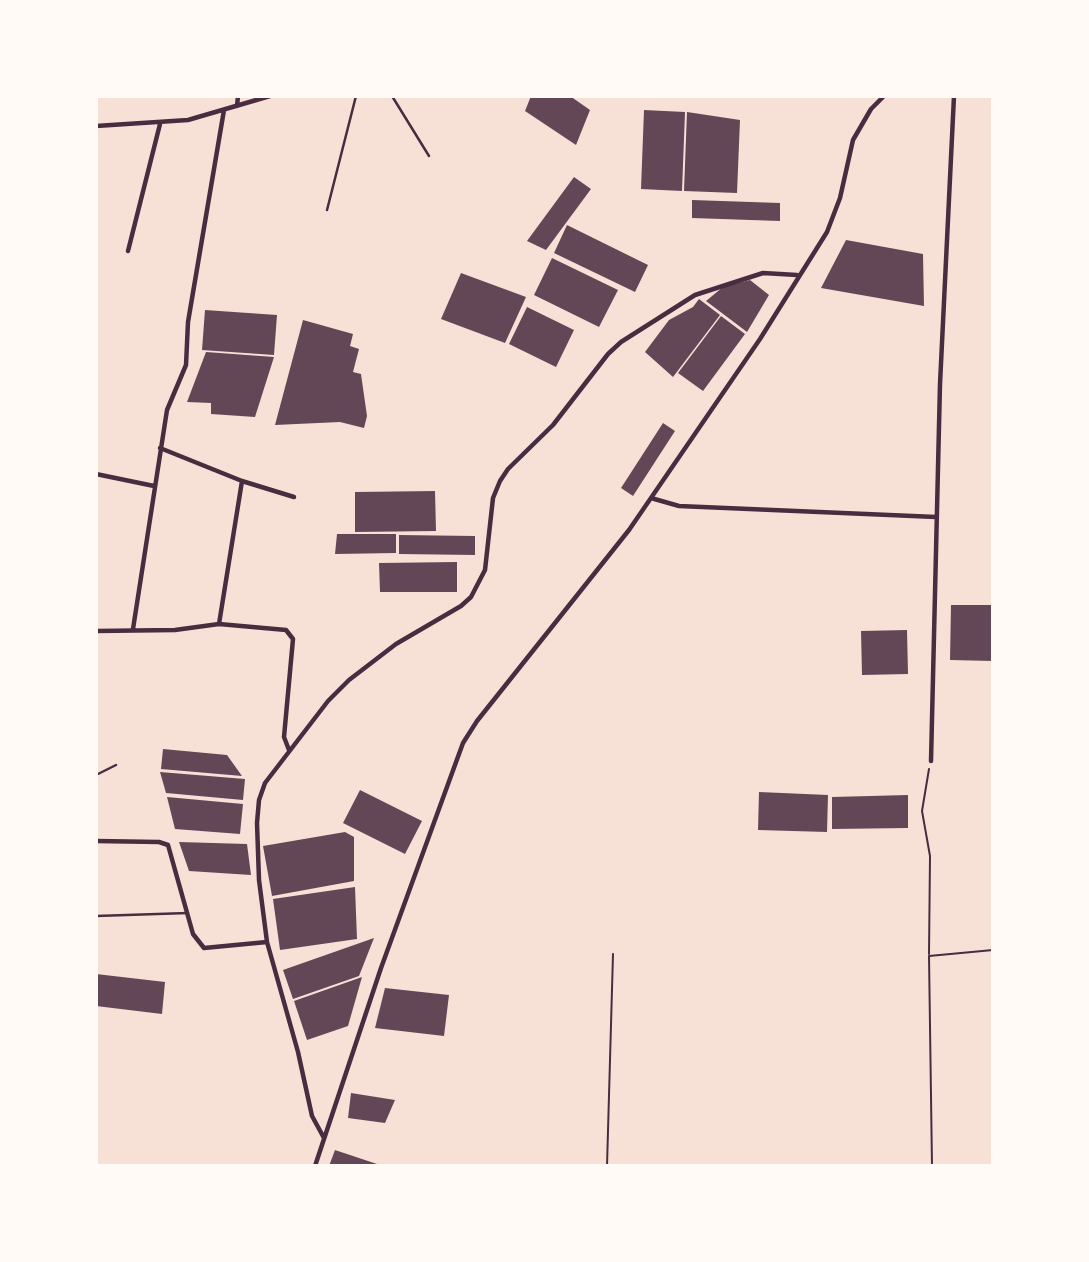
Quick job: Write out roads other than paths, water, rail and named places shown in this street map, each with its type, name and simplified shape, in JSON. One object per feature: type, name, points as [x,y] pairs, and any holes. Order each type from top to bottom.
[{"type":"street","points":[[237,106],[238,96]]},
{"type":"street","points":[[96,126],[160,124],[224,110],[270,96]]},
{"type":"street","points":[[316,1166],[463,743],[651,498],[760,340],[797,275],[827,232],[860,124],[884,96]]},
{"type":"street","points":[[931,761],[936,517],[954,96]]},
{"type":"street","points":[[133,629],[167,410],[186,365],[188,322],[224,110]]},
{"type":"street","points":[[128,251],[160,124]]},
{"type":"street","points":[[324,1138],[312,1116],[298,1052],[267,942],[259,880],[259,800],[265,783],[328,701],[373,660],[471,597],[485,570],[493,498],[500,481],[508,469],[553,425],[615,348],[695,295],[763,274],[797,275]]},
{"type":"street","points":[[160,448],[242,481],[294,497]]},
{"type":"street","points":[[96,474],[154,486]]},
{"type":"street","points":[[219,624],[242,481]]},
{"type":"street","points":[[651,498],[679,506],[936,517]]},
{"type":"street","points":[[96,631],[189,629],[219,624],[282,628],[292,635],[285,737],[289,750]]},
{"type":"street","points":[[96,841],[166,844],[195,938],[209,950],[267,942]]},
{"type":"lane","points":[[327,210],[356,96]]},
{"type":"lane","points":[[392,96],[429,156]]},
{"type":"lane","points":[[96,775],[116,765]]},
{"type":"lane","points":[[96,916],[188,913]]}]
